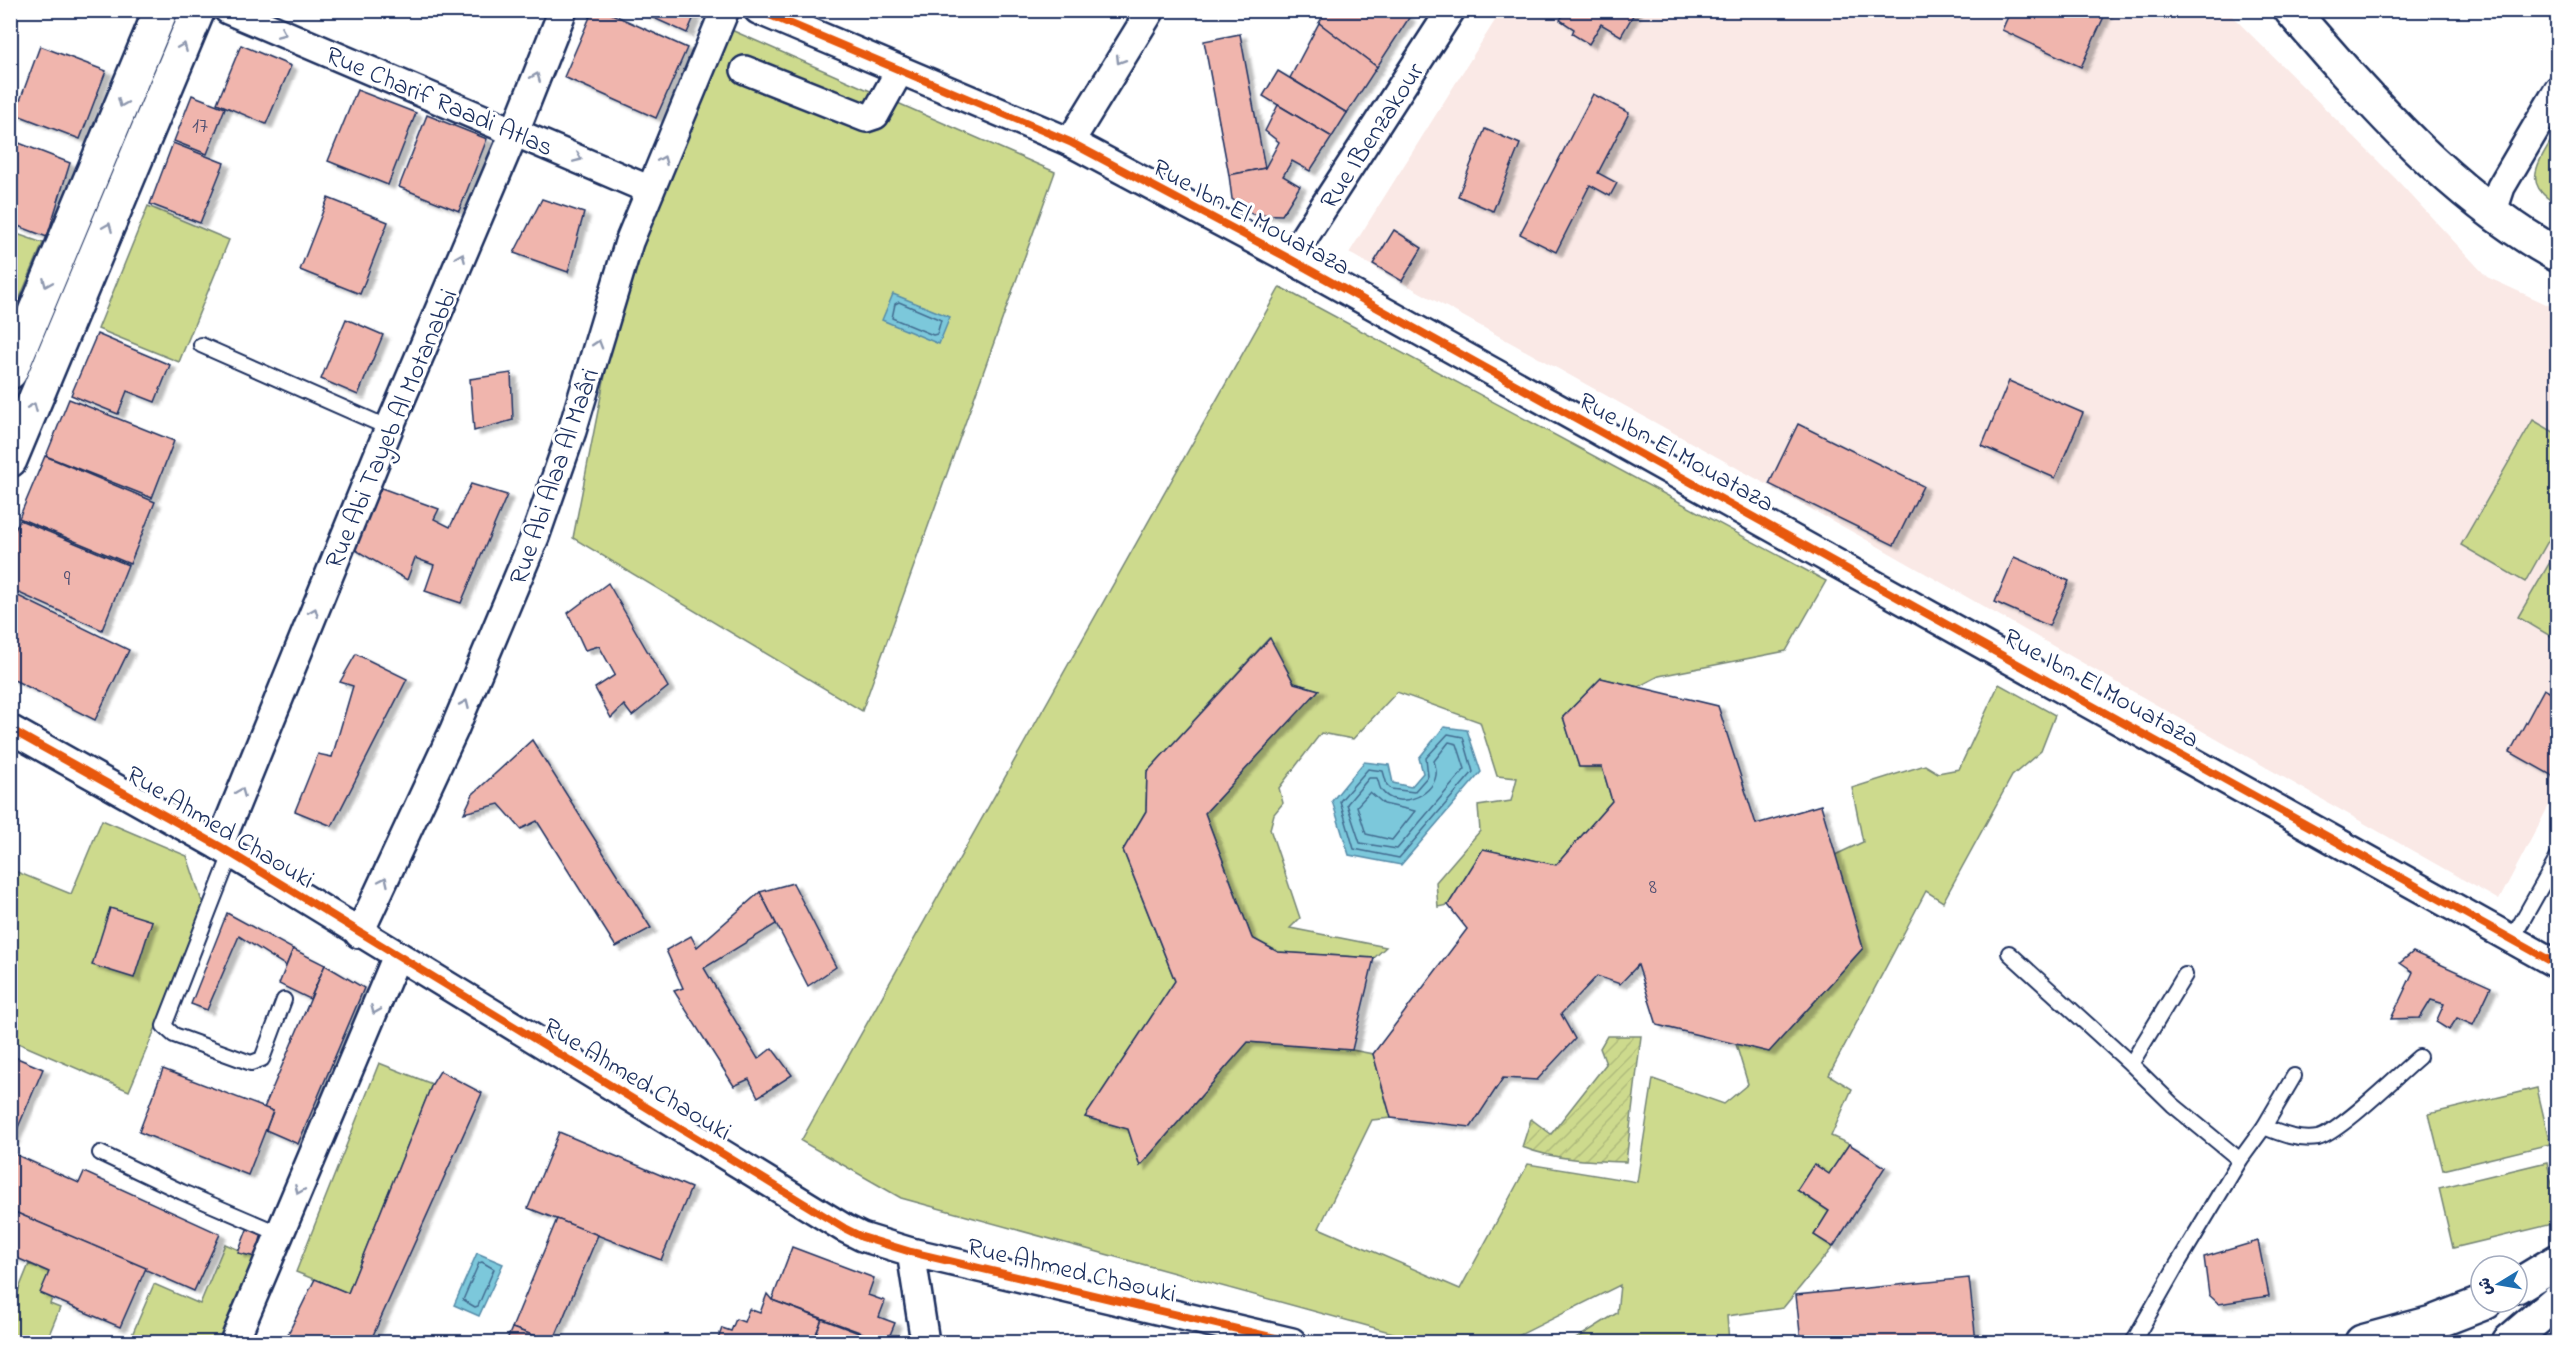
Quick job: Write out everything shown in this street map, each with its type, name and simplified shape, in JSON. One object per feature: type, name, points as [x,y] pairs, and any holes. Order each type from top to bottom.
[{"type":"main road","points":[[13,360],[161,10]]},
{"type":"main road","points":[[10,460],[198,10]]},
{"type":"main road","points":[[2291,10],[2368,99],[2438,166],[2493,211],[2558,255]]},
{"type":"main road","points":[[2529,1279],[2558,1261]]},
{"type":"main road","points":[[2509,1342],[2558,1300]]},
{"type":"main road","points":[[2362,1342],[2432,1323],[2469,1309]]},
{"type":"street","name":"Rue Charif Raadi Atlas","points":[[228,10],[650,190]]},
{"type":"street","name":"Rue Abi Tayeb Al Motanabbi","points":[[225,850],[389,428],[515,131],[563,10]]},
{"type":"street","name":"Rue Abi Alaa Al Maâri","points":[[359,934],[454,730],[535,537],[572,431],[629,242],[725,10]]},
{"type":"street","name":"Rue Ibn El Mouataza","points":[[758,10],[1070,142],[1290,259],[2558,965]]},
{"type":"street","points":[[1070,142],[1151,10]]},
{"type":"street","name":"Rue IBenzakour","points":[[1290,259],[1451,10]]},
{"type":"street","points":[[745,70],[866,118],[875,115],[900,70]]},
{"type":"street","points":[[2493,211],[2501,187],[2558,90]]},
{"type":"street","name":"Rue Ahmed Chaouki","points":[[10,729],[225,850],[359,934],[862,1237],[911,1252],[1292,1342]]},
{"type":"street","points":[[234,1342],[397,956]]},
{"type":"street","points":[[911,1252],[925,1342]]},
{"type":"lane","points":[[201,345],[389,428]]},
{"type":"lane","points":[[225,850],[164,1026],[174,1035],[251,1064],[257,1063],[262,1059],[285,1000]]},
{"type":"lane","points":[[2512,939],[2558,857]]},
{"type":"lane","points":[[2009,953],[2174,1105],[2240,1160]]},
{"type":"lane","points":[[2131,1064],[2186,975]]},
{"type":"lane","points":[[2264,1127],[2291,1137],[2318,1137],[2336,1129],[2419,1057]]},
{"type":"lane","points":[[2133,1342],[2240,1160],[2264,1127],[2294,1076]]},
{"type":"lane","points":[[100,1153],[280,1234]]},
{"type":"shaded area","points":[[1501,11],[2227,11],[2395,178],[2487,277],[2557,309],[2557,790],[2499,900],[1858,535],[1349,253]]},
{"type":"green space","points":[[729,29],[1055,172],[862,711],[573,538],[619,304]]},
{"type":"green space","points":[[2557,130],[2557,204],[2538,188],[2536,170]]},
{"type":"green space","points":[[148,206],[229,240],[179,362],[98,329]]},
{"type":"green space","points":[[11,232],[43,243],[14,312],[11,309]]},
{"type":"green space","points":[[1280,287],[1826,581],[1786,651],[1659,676],[1638,687],[1601,678],[1563,717],[1579,767],[1602,767],[1612,801],[1556,865],[1483,849],[1448,905],[1438,907],[1436,882],[1480,831],[1478,806],[1511,801],[1517,778],[1497,776],[1480,722],[1397,692],[1353,739],[1321,733],[1279,788],[1283,803],[1274,814],[1270,829],[1300,918],[1290,928],[1386,947],[1374,958],[1278,952],[1252,938],[1205,813],[1318,690],[1294,683],[1269,638],[1147,772],[1146,811],[1123,850],[1175,981],[1085,1117],[1128,1129],[1140,1166],[1248,1042],[1352,1050],[1373,1054],[1391,1118],[1372,1120],[1319,1228],[1460,1289],[1528,1164],[1637,1182],[1653,1079],[1724,1104],[1748,1084],[1736,1044],[1769,1052],[1863,948],[1835,855],[1863,842],[1852,788],[1925,765],[1938,773],[1959,769],[1999,684],[2055,715],[2041,751],[2012,776],[1943,902],[1926,891],[1829,1075],[1852,1089],[1831,1136],[1849,1144],[1829,1174],[1814,1164],[1797,1190],[1829,1211],[1814,1235],[1833,1247],[1783,1308],[1727,1316],[1729,1342],[1571,1342],[1617,1313],[1620,1285],[1506,1342],[1426,1342],[901,1198],[801,1141]]},
{"type":"green space","points":[[2533,420],[2557,434],[2557,525],[2525,582],[2461,545]]},
{"type":"green space","points":[[2557,550],[2557,640],[2518,617]]},
{"type":"green space","points":[[102,820],[187,856],[205,911],[129,1091],[11,1040],[10,869],[71,894]]},
{"type":"green space","points":[[1607,1036],[1641,1036],[1626,1162],[1560,1157],[1522,1147],[1531,1119],[1551,1134],[1606,1064],[1600,1048]]},
{"type":"green space","points":[[379,1063],[432,1084],[348,1293],[296,1272]]},
{"type":"green space","points":[[2537,1088],[2550,1144],[2443,1170],[2429,1114]]},
{"type":"green space","points":[[2547,1162],[2557,1205],[2557,1223],[2453,1248],[2439,1188]]},
{"type":"green space","points":[[225,1244],[256,1257],[220,1342],[129,1342],[154,1284],[200,1304]]},
{"type":"green space","points":[[29,1264],[49,1272],[41,1293],[52,1298],[50,1304],[60,1308],[46,1342],[11,1342],[10,1311]]},
{"type":"water","points":[[893,294],[950,317],[939,344],[882,320]]},
{"type":"water","points":[[1444,727],[1467,730],[1481,772],[1401,865],[1349,855],[1332,801],[1364,762],[1389,765],[1393,783],[1411,787],[1423,773],[1419,758]]},
{"type":"water","points":[[477,1253],[503,1264],[479,1316],[454,1305]]},
{"type":"building","points":[[593,10],[603,10],[687,48],[656,118],[564,77]]},
{"type":"building","points":[[636,10],[697,10],[687,33]]},
{"type":"building","points":[[1326,10],[1398,10],[1409,18],[1377,67],[1319,23]]},
{"type":"building","points":[[1566,10],[1636,10],[1621,36],[1601,24],[1589,44],[1572,34],[1574,29],[1560,20]]},
{"type":"building","points":[[2011,10],[2107,10],[2081,67],[2002,30]]},
{"type":"building","points":[[1319,23],[1377,67],[1347,113],[1290,78]]},
{"type":"building","points":[[1240,34],[1265,168],[1229,175],[1204,41]]},
{"type":"building","points":[[241,45],[291,66],[266,124],[217,103]]},
{"type":"building","points":[[40,46],[106,71],[80,139],[15,114]]},
{"type":"building","points":[[1278,71],[1347,113],[1332,137],[1263,96]]},
{"type":"building","points":[[357,90],[416,113],[388,185],[328,161]]},
{"type":"building","points":[[1593,94],[1629,113],[1598,173],[1617,183],[1610,196],[1590,185],[1556,252],[1520,234]]},
{"type":"building","points":[[192,95],[225,108],[207,154],[174,141]]},
{"type":"building","points":[[1278,105],[1332,137],[1310,171],[1292,161],[1283,176],[1300,186],[1282,215],[1252,214],[1232,199],[1229,175],[1265,168],[1279,142],[1265,131]]},
{"type":"building","points":[[427,115],[487,139],[459,211],[399,187]]},
{"type":"building","points":[[1485,129],[1520,144],[1493,211],[1458,196]]},
{"type":"building","points":[[19,143],[70,163],[47,237],[10,223],[10,169]]},
{"type":"building","points":[[173,143],[224,163],[200,223],[150,204]]},
{"type":"building","points":[[328,198],[388,222],[360,294],[300,270]]},
{"type":"building","points":[[542,199],[584,213],[568,272],[514,253]]},
{"type":"building","points":[[1394,230],[1422,248],[1402,281],[1373,264]]},
{"type":"building","points":[[346,319],[383,335],[358,395],[321,379]]},
{"type":"building","points":[[97,334],[170,365],[155,402],[127,391],[118,414],[71,395]]},
{"type":"building","points":[[511,373],[513,420],[474,431],[470,379]]},
{"type":"building","points":[[2009,381],[2083,413],[2055,478],[1982,446]]},
{"type":"building","points":[[69,399],[174,441],[152,498],[46,456]]},
{"type":"building","points":[[1798,424],[1923,486],[1894,545],[1769,484]]},
{"type":"building","points":[[45,456],[155,502],[130,564],[19,518]]},
{"type":"building","points":[[471,484],[507,495],[461,603],[425,591],[434,565],[415,558],[407,580],[352,548],[376,486],[439,509],[434,519],[450,527]]},
{"type":"building","points":[[20,520],[128,565],[102,630],[10,589],[10,540]]},
{"type":"building","points":[[2014,557],[2069,581],[2049,626],[1995,602]]},
{"type":"building","points":[[608,583],[668,687],[632,716],[624,705],[611,718],[595,688],[615,675],[599,646],[585,650],[568,613]]},
{"type":"building","points":[[10,592],[129,650],[95,720],[10,678]]},
{"type":"building","points":[[1270,638],[1294,683],[1319,690],[1205,813],[1252,938],[1278,952],[1374,958],[1352,1050],[1248,1042],[1140,1166],[1128,1129],[1085,1117],[1175,981],[1123,850],[1146,811],[1147,772]]},
{"type":"building","points":[[356,654],[407,679],[332,826],[295,811],[318,754],[332,757],[353,686],[340,682]]},
{"type":"building","points":[[1601,678],[1718,706],[1756,824],[1821,805],[1863,948],[1769,1052],[1657,1025],[1638,965],[1620,984],[1597,976],[1561,1014],[1575,1039],[1537,1080],[1503,1078],[1471,1127],[1391,1118],[1373,1054],[1467,929],[1448,905],[1483,849],[1556,865],[1612,801],[1602,767],[1579,767],[1563,717]]},
{"type":"building","points":[[2544,689],[2558,697],[2558,779],[2510,752]]},
{"type":"building","points":[[532,740],[651,928],[616,947],[537,821],[521,829],[499,804],[464,813],[473,794]]},
{"type":"building","points":[[793,883],[836,967],[808,986],[760,892]]},
{"type":"building","points":[[760,892],[776,924],[704,968],[758,1059],[772,1048],[792,1075],[758,1097],[749,1079],[734,1086],[674,991],[683,988],[666,950],[691,936],[697,947]]},
{"type":"building","points":[[110,908],[152,921],[134,978],[92,965]]},
{"type":"building","points":[[227,913],[293,949],[286,966],[239,936],[207,1010],[191,1004]]},
{"type":"building","points":[[293,949],[325,965],[310,999],[279,984]]},
{"type":"building","points":[[2413,952],[2491,987],[2473,1025],[2457,1018],[2449,1030],[2436,1022],[2444,1004],[2431,1000],[2420,1018],[2391,1019],[2413,972],[2400,963]]},
{"type":"building","points":[[325,965],[364,988],[298,1144],[266,1130],[273,1111],[264,1108]]},
{"type":"building","points":[[10,1055],[43,1069],[10,1146]]},
{"type":"building","points":[[163,1069],[273,1111],[248,1175],[139,1132]]},
{"type":"building","points":[[440,1071],[482,1093],[370,1342],[284,1342],[315,1279],[348,1293],[432,1084]]},
{"type":"building","points":[[559,1132],[691,1188],[661,1260],[528,1208]]},
{"type":"building","points":[[1849,1144],[1885,1167],[1833,1247],[1814,1235],[1829,1211],[1797,1190],[1814,1164],[1829,1174]]},
{"type":"building","points":[[10,1152],[79,1183],[84,1172],[220,1234],[194,1291],[10,1210]]},
{"type":"building","points":[[10,1210],[146,1268],[120,1327],[40,1293],[49,1272],[10,1255]]},
{"type":"building","points":[[557,1219],[598,1235],[553,1342],[512,1328]]},
{"type":"building","points":[[248,1227],[262,1233],[256,1257],[238,1253]]},
{"type":"building","points":[[2258,1241],[2269,1296],[2219,1304],[2209,1295],[2204,1257]]},
{"type":"building","points":[[792,1247],[874,1278],[868,1295],[885,1301],[879,1317],[895,1323],[887,1342],[772,1300]]},
{"type":"building","points":[[1969,1278],[1976,1342],[1801,1342],[1796,1295]]},
{"type":"building","points":[[767,1294],[772,1300],[822,1319],[813,1342],[717,1342],[722,1328],[731,1331],[736,1319],[744,1322],[749,1309],[760,1313]]},
{"type":"building","points":[[822,1319],[882,1342],[813,1342]]},
{"type":"building","points":[[512,1328],[553,1342],[506,1342]]},
{"type":"cycle path","points":[[758,10],[1070,142],[1290,259],[2558,965]]},
{"type":"cycle path","points":[[10,729],[219,846],[862,1237],[911,1252],[1292,1342]]}]
